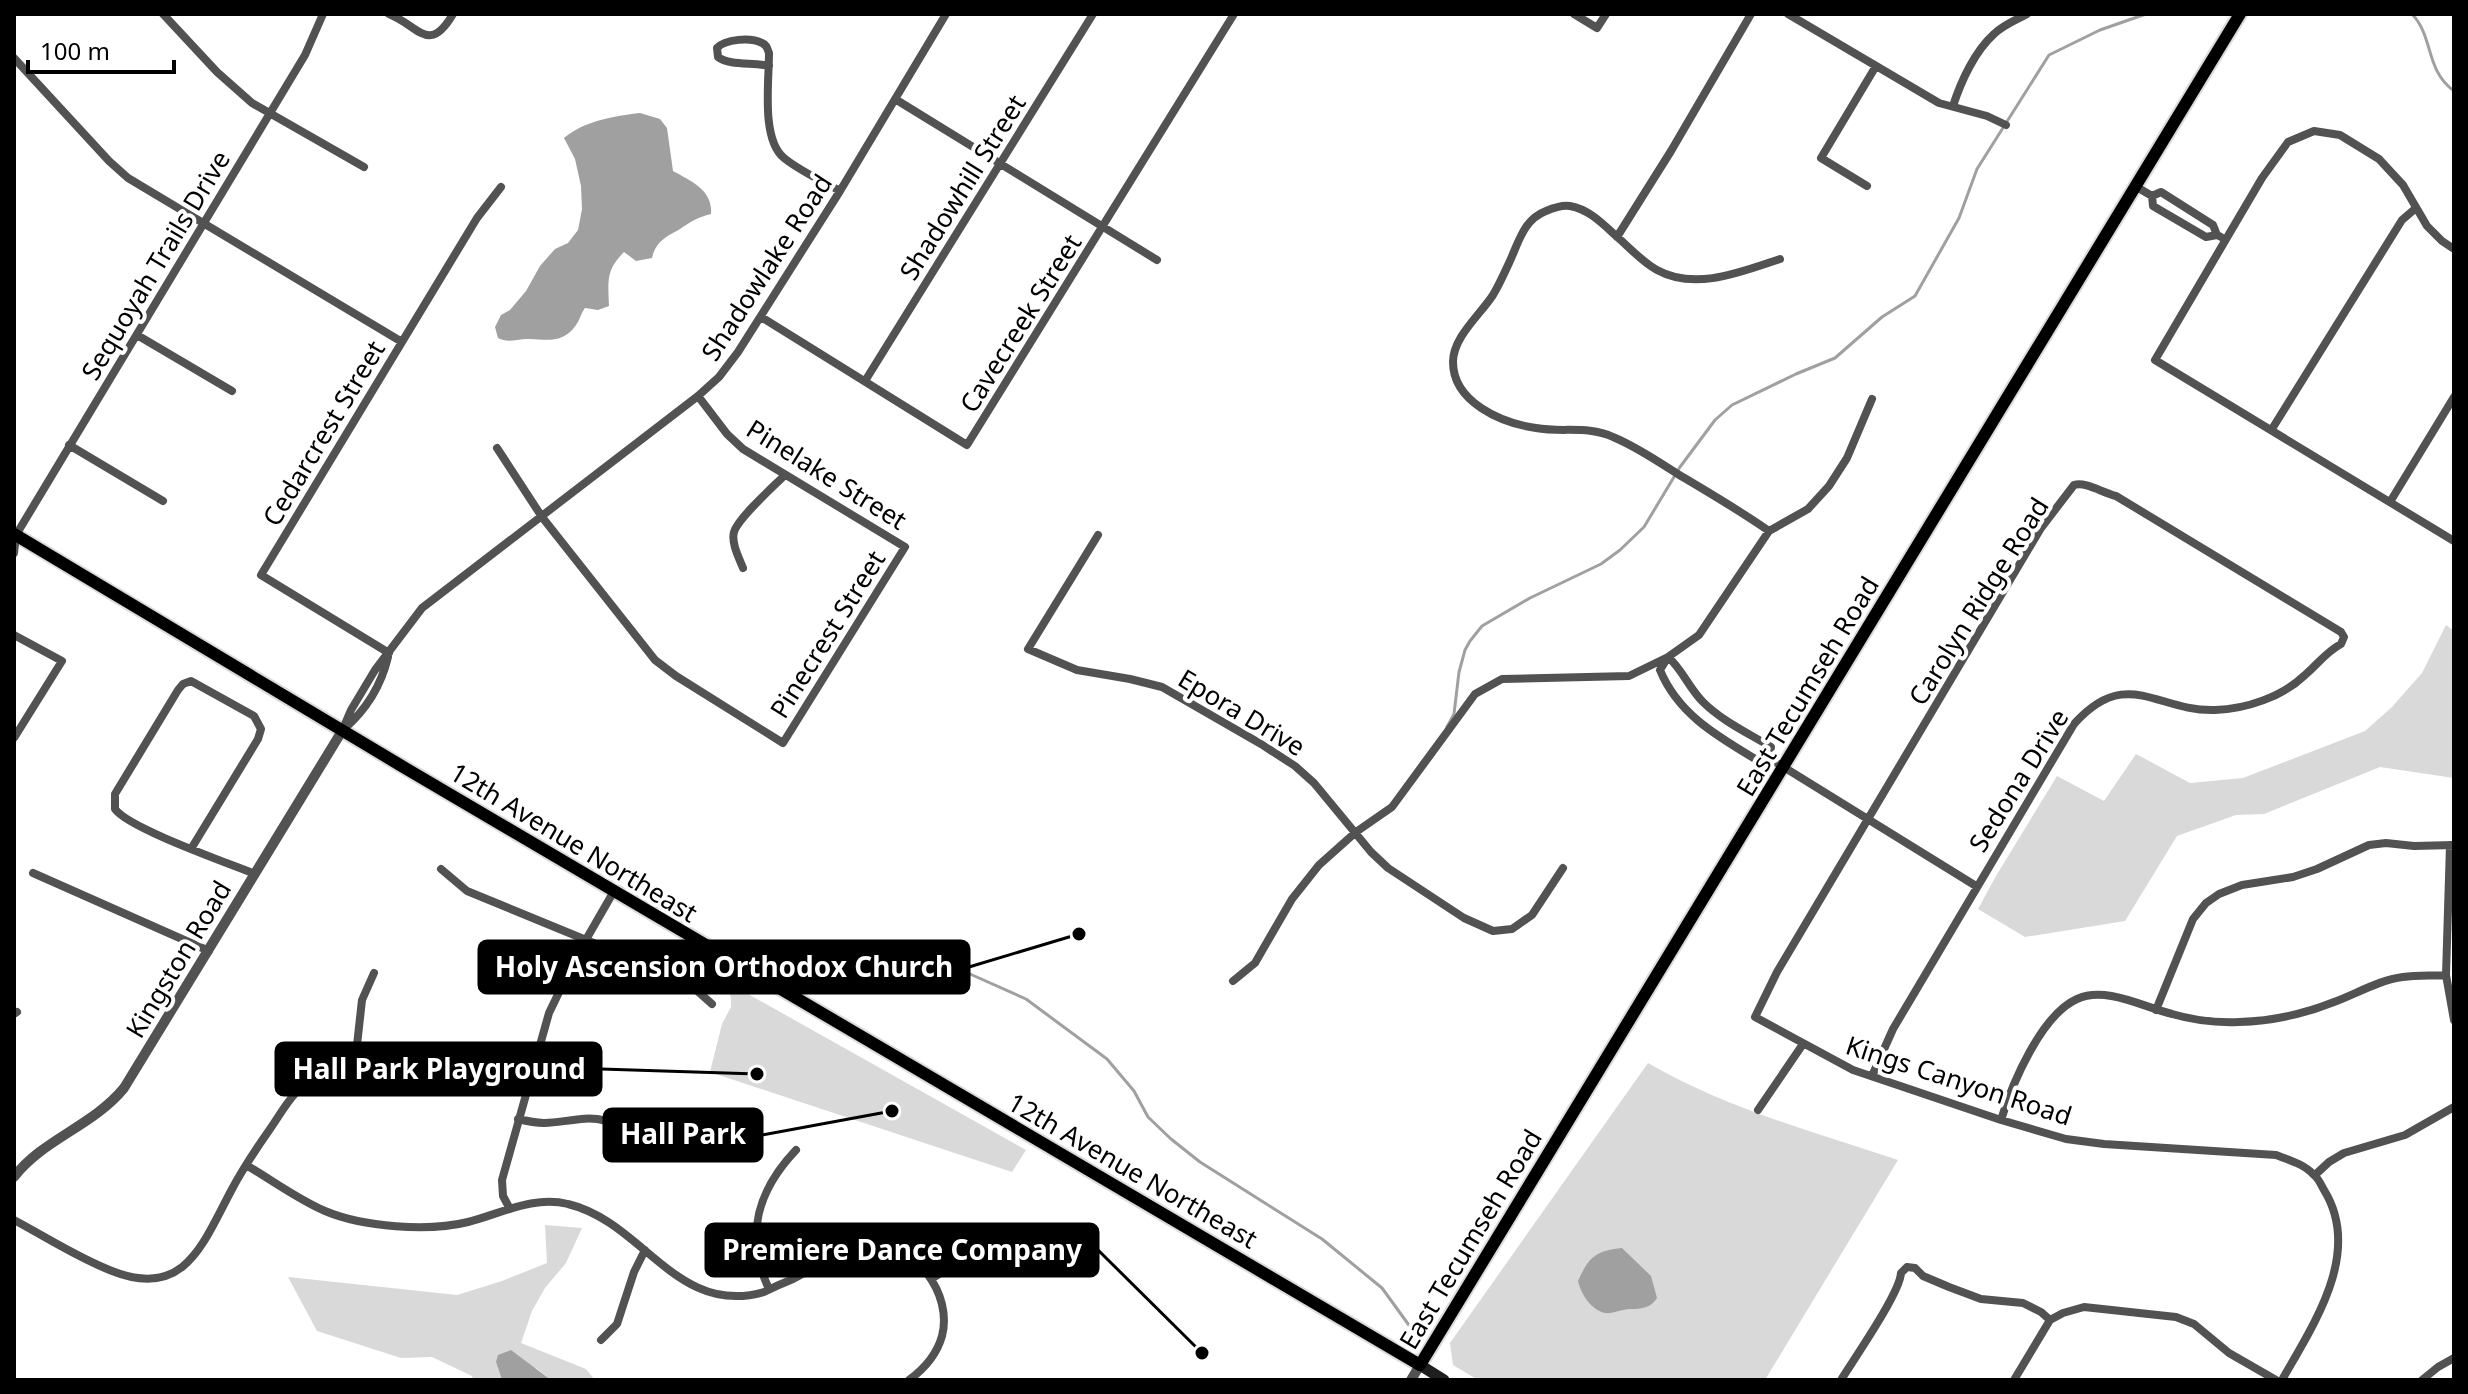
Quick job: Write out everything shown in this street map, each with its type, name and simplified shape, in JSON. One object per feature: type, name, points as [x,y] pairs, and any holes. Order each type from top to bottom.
[{"type":"main road","name":"East Tecumseh Road","points":[[1420,1365],[2240,14]]},
{"type":"main road","name":"12th Avenue Northeast","points":[[15,535],[1444,1380]]},
{"type":"street","points":[[163,14],[228,83],[252,103],[364,167]]},
{"type":"street","name":"Sequoyah Trails Drive","points":[[15,535],[305,55],[323,14]]},
{"type":"street","points":[[389,14],[420,33],[430,35],[441,31],[453,14]]},
{"type":"street","name":"Shadowlake Road","points":[[342,731],[360,715],[384,676],[389,653],[422,608],[698,396],[729,364],[840,191],[946,14]]},
{"type":"street","name":"Shadowhill Street","points":[[865,381],[1093,14]]},
{"type":"street","name":"Cavecreek Street","points":[[761,317],[967,445],[1234,14]]},
{"type":"street","points":[[1574,14],[1597,28],[1606,14]]},
{"type":"street","points":[[1617,237],[1751,14]]},
{"type":"street","points":[[1788,14],[1939,103],[1987,116],[2006,125]]},
{"type":"street","points":[[1953,106],[1959,86],[1987,42],[1996,31],[2025,14]]},
{"type":"street","points":[[769,66],[753,62],[726,62],[718,57],[717,48],[728,40],[761,42],[768,49],[769,66],[769,129],[774,146],[784,158],[840,191]]},
{"type":"street","points":[[14,58],[121,172],[140,187],[402,342]]},
{"type":"street","points":[[1867,186],[1821,158],[1876,66]]},
{"type":"street","points":[[895,99],[1157,260]]},
{"type":"street","points":[[2454,249],[2427,226],[2403,185],[2379,159],[2340,135],[2314,131],[2288,142],[2221,237],[2155,360],[2454,541]]},
{"type":"street","points":[[2135,186],[2152,196]]},
{"type":"street","name":"Cedarcrest Street","points":[[389,653],[261,575],[477,218],[501,187]]},
{"type":"street","points":[[2152,196],[2161,192],[2213,225],[2221,237]]},
{"type":"street","points":[[2152,196],[2153,206],[2206,237],[2221,237]]},
{"type":"street","points":[[1769,531],[1611,435],[1585,428],[1536,429],[1485,410],[1463,395],[1455,377],[1453,359],[1462,336],[1502,279],[1524,228],[1536,215],[1551,209],[1568,206],[1584,210],[1654,268],[1671,277],[1687,280],[1737,273],[1780,259]]},
{"type":"street","points":[[2272,429],[2402,220],[2416,208]]},
{"type":"street","points":[[137,335],[232,391]]},
{"type":"street","name":"Pinelake Street","points":[[698,396],[734,441],[905,547]]},
{"type":"street","points":[[2390,502],[2454,397]]},
{"type":"street","points":[[1233,981],[1255,963],[1292,899],[1319,865],[1356,832],[1392,807],[1475,694],[1502,679],[1629,676],[1668,657],[1699,635],[1769,531],[1808,509],[1829,486],[1847,458],[1872,399]]},
{"type":"street","points":[[69,445],[163,501]]},
{"type":"street","points":[[497,448],[542,517]]},
{"type":"street","points":[[743,568],[736,551],[734,532],[785,475]]},
{"type":"street","name":"Carolyn Ridge Road","points":[[1755,1017],[1777,972],[2049,515],[2077,483],[2085,483],[2129,503],[2318,617],[2343,634],[2341,644]]},
{"type":"street","name":"Pinecrest Street","points":[[542,517],[655,660],[783,743],[905,547]]},
{"type":"street","points":[[14,553],[15,535]]},
{"type":"street","name":"Epora Drive","points":[[1098,535],[1028,649],[1077,670],[1162,687],[1295,766],[1314,783],[1356,832]]},
{"type":"street","points":[[14,635],[62,661],[14,738]]},
{"type":"street","name":"Sedona Drive","points":[[1872,1076],[1893,1029],[1976,886],[2074,724],[2086,711],[2120,694],[2136,693],[2186,707],[2213,710],[2239,707],[2285,690],[2303,677],[2328,651],[2341,644]]},
{"type":"street","points":[[1668,657],[1703,702],[1718,715],[1771,747],[1769,758],[1762,762],[1757,760],[1716,735],[1691,715],[1665,683],[1660,670],[1668,657]]},
{"type":"street","points":[[191,849],[258,739],[261,729],[254,716],[191,681],[178,690],[114,799],[115,809],[124,819],[191,849],[255,874]]},
{"type":"street","name":"Kingston Road","points":[[14,1177],[36,1155],[114,1101],[342,731]]},
{"type":"street","points":[[1769,758],[1976,886]]},
{"type":"street","points":[[1356,832],[1388,868],[1464,918],[1493,931],[1512,929],[1532,915],[1563,868]]},
{"type":"street","points":[[2156,1010],[2193,919],[2206,903],[2219,894],[2242,885],[2303,874],[2369,845],[2452,845],[2446,975],[2454,1020]]},
{"type":"street","points":[[441,869],[467,891],[686,981],[712,1004]]},
{"type":"street","points":[[33,873],[209,951]]},
{"type":"street","points":[[510,1209],[503,1196],[502,1180],[532,1067],[558,991],[614,891]]},
{"type":"street","points":[[354,1072],[362,1000],[374,973]]},
{"type":"street","points":[[2001,1120],[2008,1096],[2043,1030],[2061,1008],[2078,999],[2094,994],[2212,1021],[2239,1022],[2308,1012],[2379,983],[2402,977],[2446,975]]},
{"type":"street","name":"Kings Canyon Road","points":[[1755,1017],[1836,1063],[2066,1139],[2276,1155],[2298,1163],[2315,1175]]},
{"type":"street","points":[[1758,1110],[1803,1044]]},
{"type":"street","points":[[14,1220],[113,1272],[136,1278],[164,1276],[194,1258],[246,1165],[298,1090],[307,1082],[330,1073],[354,1072],[421,1083],[481,1063],[509,1062],[532,1067]]},
{"type":"street","points":[[2015,1380],[2050,1320],[2084,1307],[2176,1317],[2194,1324],[2229,1353],[2279,1380],[2317,1316],[2338,1256],[2340,1229],[2331,1201],[2315,1175],[2329,1162],[2356,1147],[2405,1135],[2454,1107]]},
{"type":"street","points":[[518,1119],[541,1124],[597,1119],[636,1133],[659,1154]]},
{"type":"street","points":[[769,1289],[756,1255],[757,1220],[776,1171],[796,1150]]},
{"type":"street","points":[[246,1165],[315,1206],[355,1220],[442,1227],[550,1201],[577,1206],[594,1212],[690,1284],[716,1295],[751,1295],[842,1253],[874,1245],[891,1248],[908,1256],[931,1279],[938,1290],[942,1309],[942,1337],[926,1366],[913,1379]]},
{"type":"street","points":[[601,1340],[617,1324],[634,1272],[645,1250]]},
{"type":"street","points":[[931,1279],[976,1251]]},
{"type":"street","points":[[1841,1380],[1907,1267],[1981,1299],[2023,1303],[2050,1320]]},
{"type":"street","points":[[2422,1380],[2454,1358]]},
{"type":"street","name":"East Tecumseh Road","points":[[1411,1380],[1420,1365]]},
{"type":"shaded area","points":[[640,113],[660,119],[667,128],[673,171],[705,192],[711,214],[666,237],[656,247],[652,258],[636,261],[624,252],[609,276],[609,306],[598,310],[585,308],[571,331],[561,338],[510,341],[498,338],[495,327],[501,315],[510,310],[526,291],[540,266],[555,249],[568,243],[578,230],[582,209],[581,186],[575,159],[564,138],[590,123]]},
{"type":"shaded area","points":[[2446,625],[2454,631],[2454,778],[2380,767],[2264,814],[2236,815],[2177,836],[2125,921],[2025,937],[1978,909],[2057,776],[2104,801],[2136,754],[2190,783],[2243,778],[2365,731],[2392,707],[2422,673]]},
{"type":"shaded area","points":[[725,981],[1026,1150],[1012,1172],[710,1072],[722,1024],[731,1007]]},
{"type":"shaded area","points":[[1648,1063],[1739,1106],[1898,1160],[1765,1380],[1478,1380],[1453,1365],[1450,1343]]},
{"type":"shaded area","points":[[545,1225],[582,1228],[566,1263],[545,1288],[532,1311],[521,1343],[586,1369],[595,1380],[551,1380],[536,1368],[496,1362],[502,1380],[473,1380],[472,1376],[432,1357],[401,1358],[317,1331],[288,1277],[457,1295],[547,1263]]},
{"type":"shaded area","points":[[1622,1248],[1651,1276],[1657,1298],[1645,1307],[1605,1313],[1587,1301],[1578,1281],[1594,1257]]},
{"type":"shaded area","points":[[511,1350],[551,1380],[502,1380],[496,1362],[498,1355]]},
{"type":"waterway","points":[[1447,727],[1454,714],[1465,650],[1482,626],[1530,598],[1601,564],[1620,550],[1644,527],[1680,467],[1715,420],[1732,405],[1835,358],[1882,317],[1915,296],[1959,218],[1977,169],[2049,55],[2100,30],[2146,14]]},
{"type":"waterway","points":[[2412,14],[2424,33],[2438,73],[2454,91]]},
{"type":"waterway","points":[[894,951],[921,965],[970,974],[1026,999],[1107,1059],[1134,1091],[1148,1117],[1171,1139],[1200,1162],[1322,1239],[1382,1288],[1411,1328]]},
{"type":"place","name":"Holy Ascension Orthodox Church","points":[[1079,934]]},
{"type":"place","name":"Hall Park Playground","points":[[757,1074]]},
{"type":"place","name":"Hall Park","points":[[892,1111]]},
{"type":"place","name":"Premiere Dance Company","points":[[1202,1353]]}]
